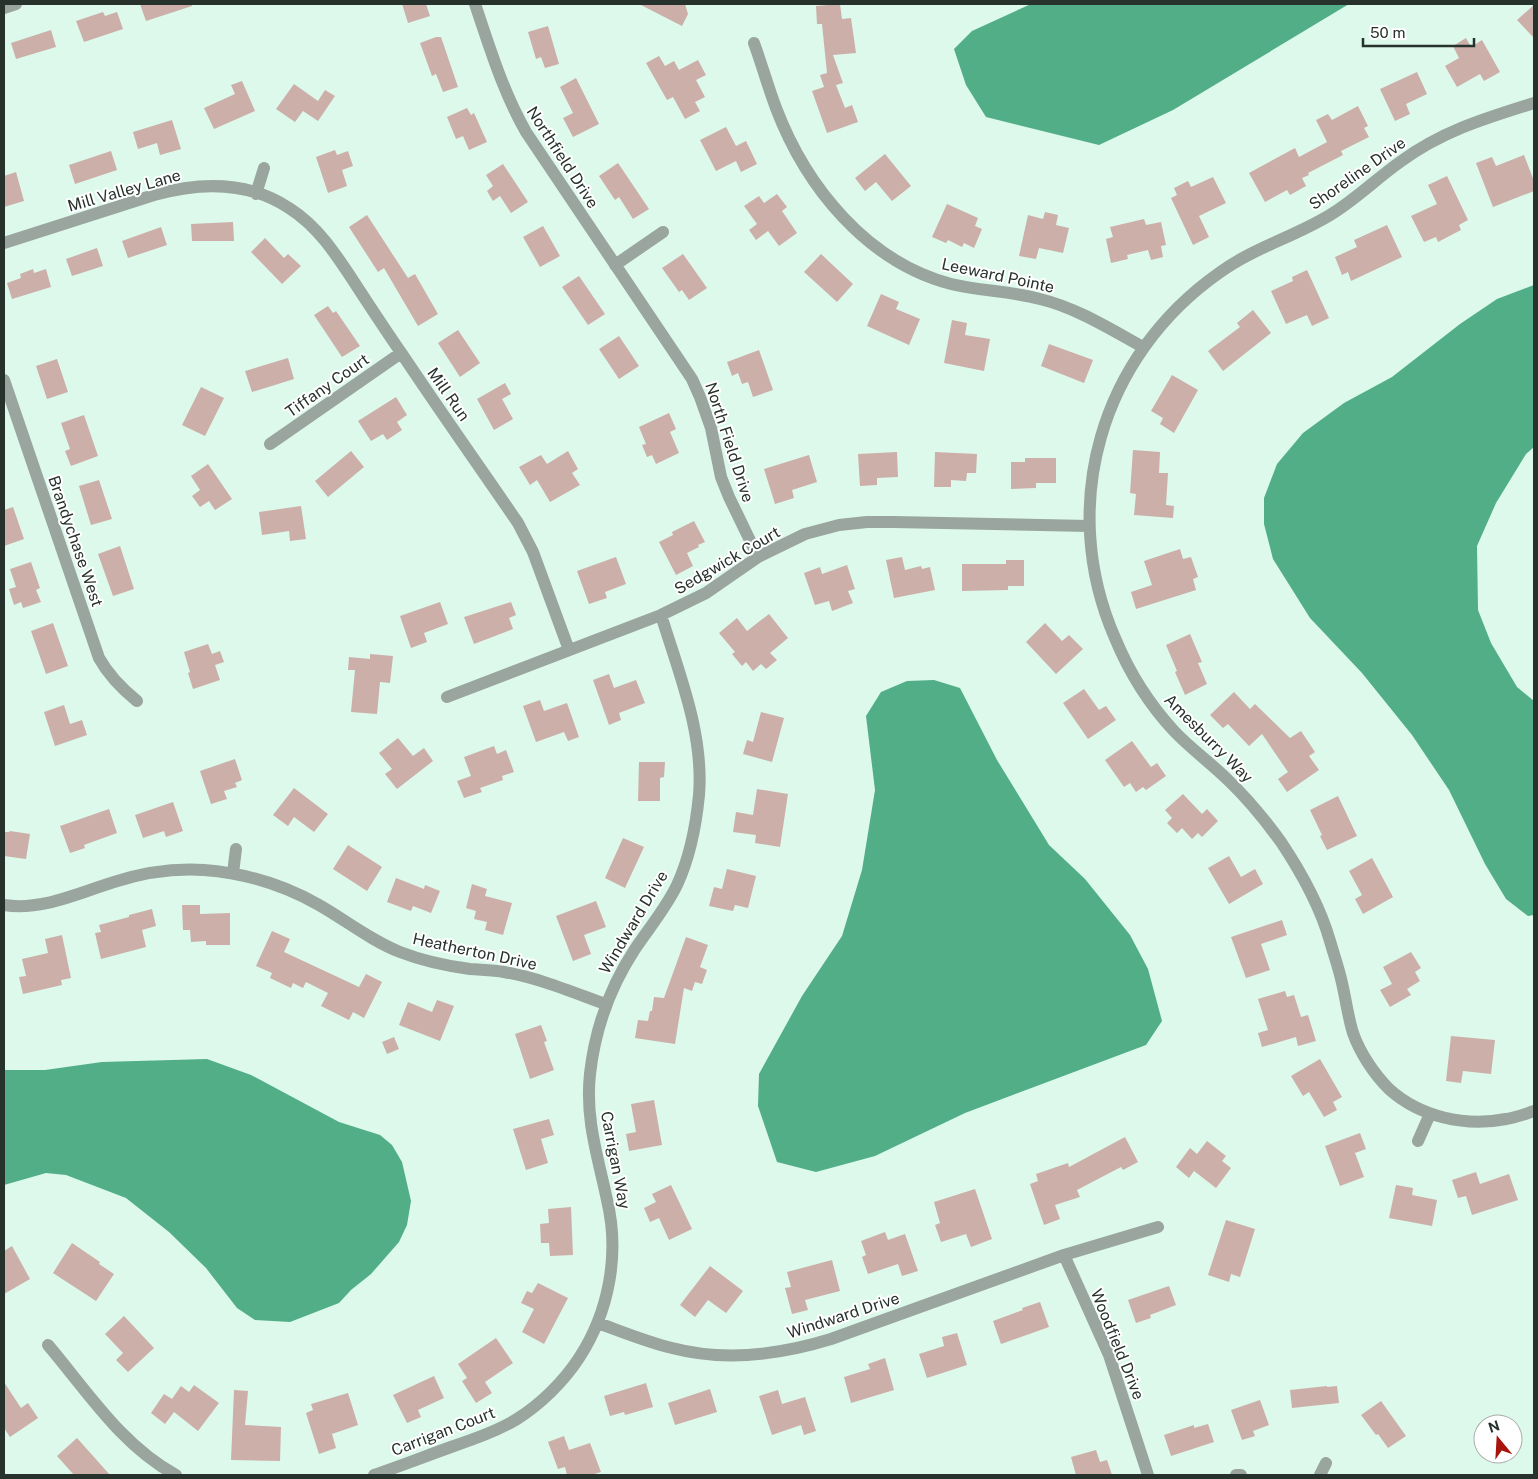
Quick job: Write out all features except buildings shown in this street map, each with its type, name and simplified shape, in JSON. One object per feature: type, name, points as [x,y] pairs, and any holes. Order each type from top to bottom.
[{"type":"street","points":[[4,8],[16,4]]},
{"type":"street","name":"Northfield Drive","points":[[475,4],[502,84],[526,132],[649,315]]},
{"type":"street","name":"Leeward Pointe","points":[[754,43],[776,108],[798,154],[836,210],[853,228],[877,248],[904,265],[950,284],[1041,299],[1069,308],[1142,347]]},
{"type":"street","name":"Shoreline Drive","points":[[1142,347],[1165,319],[1191,294],[1221,271],[1331,215],[1425,145],[1479,120],[1534,104]]},
{"type":"street","points":[[256,194],[264,168]]},
{"type":"street","name":"Mill Valley Lane","points":[[4,243],[176,189],[197,186],[221,186],[256,194]]},
{"type":"street","name":"Mill Run","points":[[256,194],[288,208],[308,222],[324,239],[518,523],[533,552],[569,650]]},
{"type":"street","points":[[615,265],[663,232]]},
{"type":"street","name":"North Field Drive","points":[[649,315],[688,372],[700,397],[711,428],[721,477],[758,557]]},
{"type":"street","name":"Amesburry Way","points":[[1142,347],[1123,379],[1101,437],[1093,466],[1089,495],[1089,526],[1093,565],[1103,608],[1116,641],[1135,678],[1152,704],[1174,730],[1252,806],[1280,842],[1298,870],[1314,900],[1329,936],[1342,982],[1353,1034],[1363,1055],[1376,1074],[1391,1090],[1430,1114],[1453,1120],[1479,1122],[1506,1120],[1534,1111]]},
{"type":"street","name":"Tiffany Court","points":[[270,444],[402,354]]},
{"type":"street","name":"Brandychase West","points":[[4,380],[99,658],[114,680],[137,701]]},
{"type":"street","name":"Sedgwick Court","points":[[447,697],[661,615],[706,593],[758,557],[805,534],[839,525],[867,522],[1089,526]]},
{"type":"street","name":"Windward Drive","points":[[606,1004],[620,974],[676,886],[688,854],[695,824],[699,792],[696,740],[689,708],[661,615]]},
{"type":"street","points":[[233,873],[236,849]]},
{"type":"street","name":"Heatherton Drive","points":[[4,905],[32,905],[59,900],[146,874],[194,870],[233,873],[290,890],[319,905],[372,940],[402,953],[433,963],[468,969],[502,971],[528,977],[606,1004]]},
{"type":"street","name":"Carrigan Way","points":[[598,1323],[606,1300],[613,1255],[612,1225],[608,1200],[592,1138],[589,1104],[594,1046],[606,1004]]},
{"type":"street","points":[[1418,1141],[1430,1114]]},
{"type":"street","name":"Windward Drive","points":[[598,1323],[672,1348],[704,1355],[737,1356],[769,1354],[800,1349],[1064,1255],[1158,1226]]},
{"type":"street","name":"Woodfield Drive","points":[[1064,1255],[1109,1354],[1148,1475]]},
{"type":"street","name":"Carrigan Court","points":[[374,1475],[490,1433],[518,1418],[540,1402],[558,1385],[578,1360],[598,1323]]},
{"type":"street","points":[[48,1345],[122,1434],[143,1454],[176,1475]]},
{"type":"street","points":[[1320,1475],[1326,1463]]},
{"type":"street","points":[[1236,1475],[1241,1475]]},
{"type":"shaded area","points":[[1031,4],[1349,4],[1173,110],[1099,145],[986,117],[966,85],[954,49],[972,31]]},
{"type":"shaded area","points":[[1534,285],[1534,447],[1526,454],[1496,503],[1477,546],[1478,610],[1491,643],[1517,687],[1534,701],[1534,915],[1528,916],[1506,899],[1485,864],[1449,790],[1412,735],[1362,673],[1310,618],[1273,559],[1264,524],[1264,498],[1277,464],[1303,433],[1344,403],[1392,377],[1460,324],[1497,299]]},
{"type":"shaded area","points":[[934,680],[960,688],[997,760],[1049,845],[1085,879],[1130,935],[1148,969],[1162,1021],[1146,1045],[965,1113],[875,1156],[816,1172],[777,1162],[758,1106],[759,1074],[802,996],[842,936],[862,870],[875,790],[866,716],[881,692],[907,681]]},
{"type":"shaded area","points":[[207,1059],[251,1075],[339,1122],[380,1135],[392,1145],[402,1162],[411,1201],[407,1225],[399,1242],[371,1274],[351,1290],[339,1303],[290,1322],[255,1320],[237,1308],[206,1268],[169,1232],[126,1198],[66,1175],[46,1173],[4,1185],[4,1070],[45,1070],[102,1062]]}]
